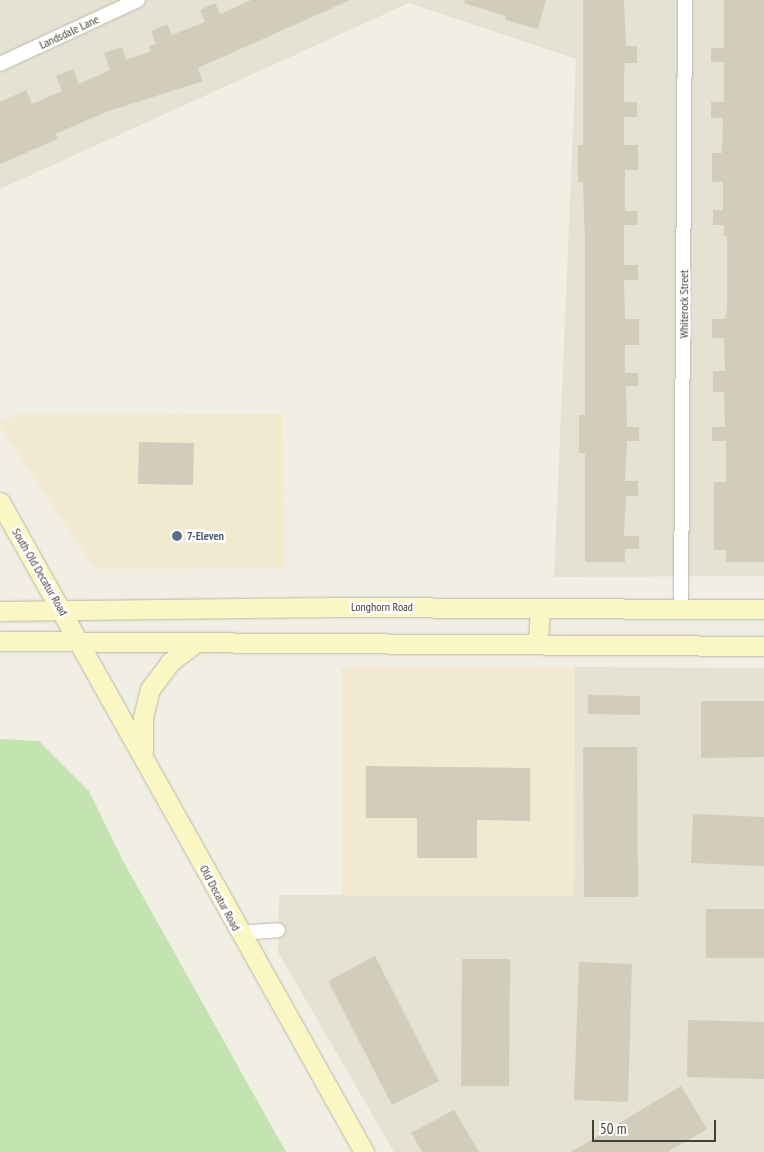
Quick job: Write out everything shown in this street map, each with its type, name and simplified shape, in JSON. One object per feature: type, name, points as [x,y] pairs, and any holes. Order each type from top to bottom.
[{"type":"main road","name":"South Old Decatur Road","points":[[0,502],[79,642]]},
{"type":"main road","name":"Longhorn Road","points":[[0,611],[63,612],[256,607],[764,609]]},
{"type":"main road","points":[[538,644],[540,608]]},
{"type":"main road","points":[[0,641],[764,646]]},
{"type":"main road","name":"Old Decatur Road","points":[[79,642],[142,752],[239,933],[364,1152]]},
{"type":"main road","points":[[142,752],[143,717],[150,689],[170,662],[195,643]]},
{"type":"street","name":"Landsdale Lane","points":[[0,64],[138,0]]},
{"type":"street","name":"Whiterock Street","points":[[681,608],[685,0]]},
{"type":"street","points":[[239,933],[278,930]]},
{"type":"shaded area","points":[[0,0],[764,0],[764,576],[554,577],[576,59],[409,3],[0,189]]},
{"type":"shaded area","points":[[20,413],[283,414],[284,568],[95,569],[0,427],[0,422]]},
{"type":"shaded area","points":[[575,667],[764,668],[764,1152],[394,1152],[278,952],[279,895],[574,896]]},
{"type":"shaded area","points":[[575,667],[574,896],[342,895],[341,668]]},
{"type":"green space","points":[[0,739],[39,741],[89,791],[122,859],[286,1152],[0,1152]]},
{"type":"building","points":[[251,0],[350,0],[198,68],[203,81],[106,112],[55,134],[58,139],[0,164],[0,102],[26,90],[32,104],[62,91],[56,76],[73,69],[79,84],[110,70],[104,53],[122,47],[126,60],[151,51],[149,46],[156,44],[151,31],[167,24],[172,35],[205,22],[200,10],[215,3],[220,14]]},
{"type":"building","points":[[465,0],[546,0],[538,29],[505,20],[506,16],[464,3]]},
{"type":"building","points":[[583,0],[624,0],[626,46],[637,46],[637,63],[625,63],[624,102],[637,102],[637,117],[624,117],[624,145],[638,145],[638,170],[625,170],[625,211],[637,211],[638,225],[624,225],[624,265],[638,265],[638,280],[624,280],[625,319],[639,319],[639,345],[625,345],[625,373],[638,373],[638,386],[626,386],[627,427],[639,427],[639,441],[627,441],[625,481],[638,481],[638,496],[626,496],[624,536],[639,536],[639,549],[625,549],[625,562],[585,562],[585,453],[579,453],[579,415],[585,415],[585,245],[583,182],[578,182],[578,145],[583,145]]},
{"type":"building","points":[[724,0],[764,0],[764,562],[726,562],[726,550],[714,550],[714,482],[726,482],[726,441],[712,441],[712,427],[725,427],[724,392],[713,392],[713,371],[725,371],[724,338],[712,338],[712,319],[725,319],[727,308],[727,236],[724,236],[724,225],[713,225],[713,210],[723,210],[723,182],[712,182],[712,153],[722,153],[723,118],[711,118],[711,102],[724,102],[724,62],[711,62],[711,48],[724,48]]},
{"type":"building","points":[[139,442],[194,443],[193,485],[138,484]]},
{"type":"building","points":[[588,695],[640,696],[640,715],[588,714]]},
{"type":"building","points":[[701,701],[764,701],[764,757],[701,758]]},
{"type":"building","points":[[583,747],[637,747],[638,897],[584,897]]},
{"type":"building","points":[[366,766],[530,768],[530,821],[477,820],[477,858],[417,858],[417,818],[366,818]]},
{"type":"building","points":[[693,814],[764,817],[764,866],[691,863]]},
{"type":"building","points":[[706,909],[764,909],[764,958],[706,958]]},
{"type":"building","points":[[375,956],[439,1081],[392,1105],[328,981]]},
{"type":"building","points":[[462,959],[510,959],[509,1086],[461,1086]]},
{"type":"building","points":[[579,962],[632,964],[628,1102],[574,1100]]},
{"type":"building","points":[[688,1020],[764,1022],[764,1079],[687,1077]]},
{"type":"building","points":[[681,1086],[707,1129],[668,1152],[571,1152]]},
{"type":"building","points":[[454,1110],[479,1152],[422,1152],[411,1133]]},
{"type":"place","name":"7-Eleven","points":[[177,536]]}]
